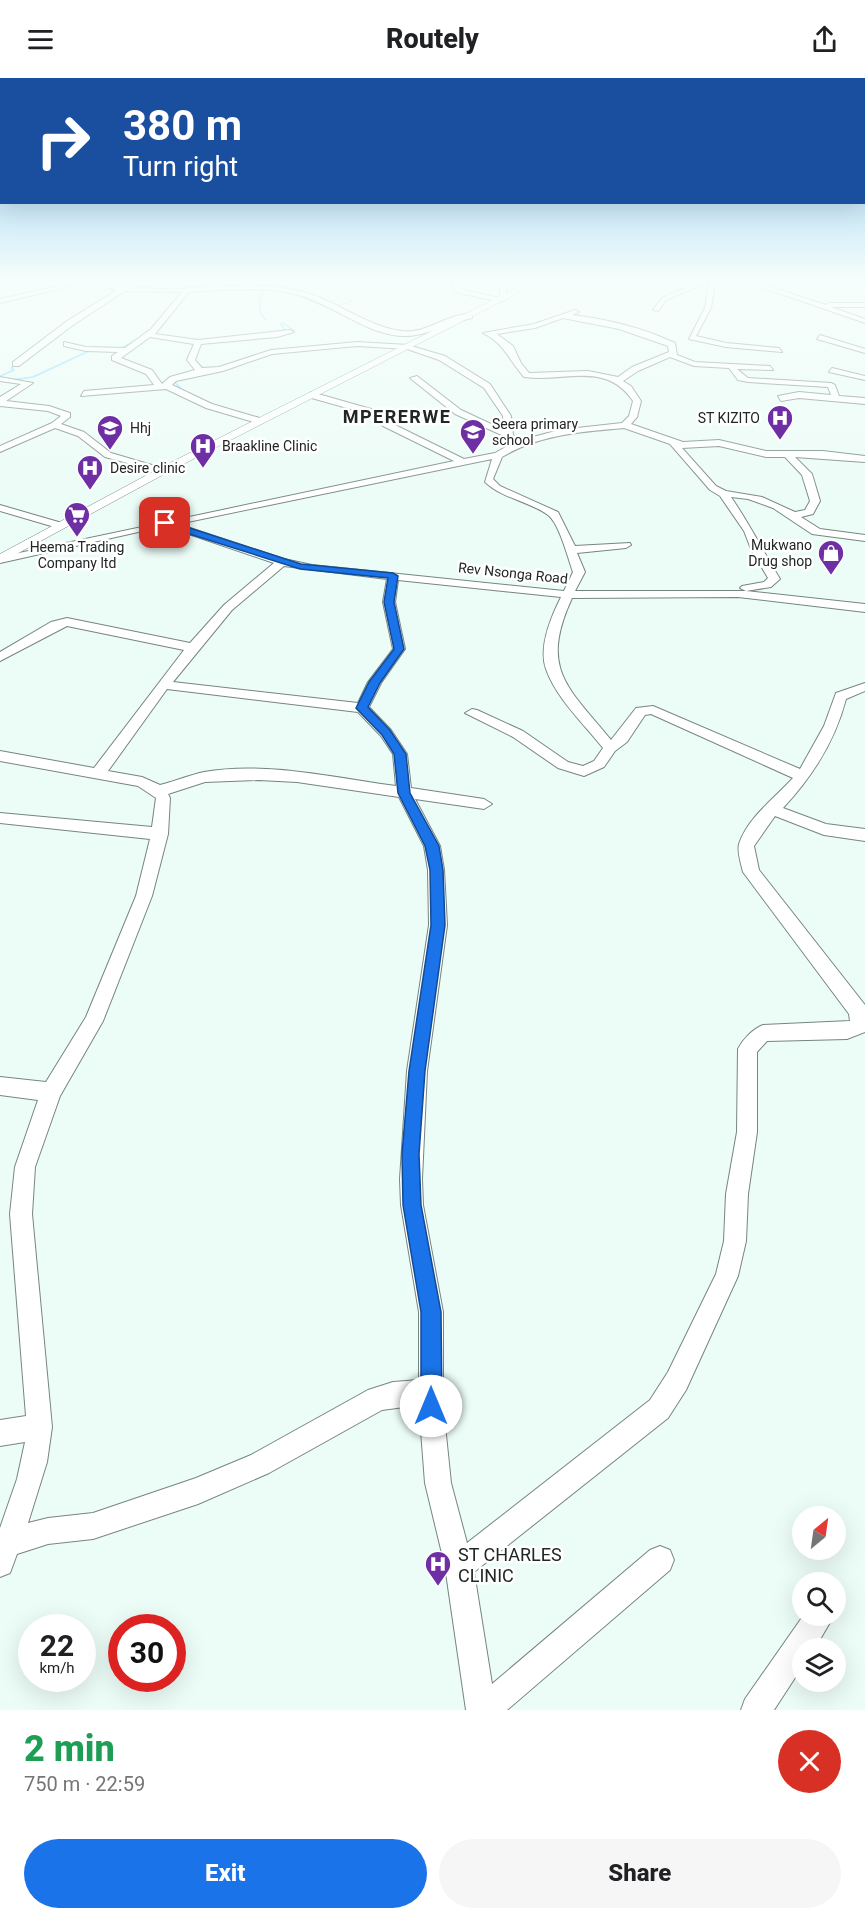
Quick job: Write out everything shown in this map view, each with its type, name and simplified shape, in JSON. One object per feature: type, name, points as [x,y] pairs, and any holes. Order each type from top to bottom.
[{"type":"main road","points":[[0,559],[58,525],[384,358]]},
{"type":"street","points":[[16,364],[24,358]]},
{"type":"street","points":[[114,358],[149,372],[163,386],[209,406],[260,421]]},
{"type":"street","points":[[192,358],[200,371]]},
{"type":"street","points":[[84,394],[163,386],[173,379],[200,371],[220,369],[255,358]]},
{"type":"street","points":[[442,358],[487,386],[507,416],[509,435],[516,444]]},
{"type":"street","points":[[515,358],[527,375],[582,371],[618,381],[630,389],[636,401],[633,416],[625,425]]},
{"type":"street","points":[[618,381],[635,369],[660,358]]},
{"type":"street","points":[[676,358],[694,364],[770,368]]},
{"type":"street","points":[[731,366],[741,378],[748,380],[829,385],[836,398]]},
{"type":"street","points":[[831,370],[865,378]]},
{"type":"street","points":[[414,378],[432,396],[452,406],[472,422],[509,435]]},
{"type":"street","points":[[0,379],[29,381],[0,402]]},
{"type":"street","points":[[311,395],[375,413],[386,424],[463,462]]},
{"type":"street","points":[[781,399],[799,395],[865,401]]},
{"type":"street","points":[[0,402],[49,410],[68,416],[55,425],[0,449]]},
{"type":"street","points":[[55,425],[81,434],[108,455],[164,470]]},
{"type":"street","points":[[0,559],[498,455],[516,444],[572,431],[625,425],[674,444],[692,447],[719,442],[756,452],[788,455],[823,454],[865,459]]},
{"type":"street","points":[[674,444],[713,488],[724,494],[748,531],[774,579],[771,584],[747,588],[738,594]]},
{"type":"street","points":[[498,455],[488,480],[497,488],[554,514],[571,550],[579,572],[554,627],[551,667],[561,686],[609,748]]},
{"type":"street","points":[[788,455],[807,474],[815,501],[809,512],[793,516]]},
{"type":"street","points":[[724,494],[738,494],[757,499],[793,516],[803,526],[820,532],[865,538]]},
{"type":"street","points":[[0,508],[58,525]]},
{"type":"street","name":"Rev Nsonga Road","points":[[165,523],[282,562],[312,568],[570,595],[738,594],[865,609]]},
{"type":"street","points":[[571,550],[626,545]]},
{"type":"street","points":[[98,773],[165,685],[190,647],[239,595],[282,562]]},
{"type":"street","points":[[362,708],[375,682],[399,649],[389,602],[393,576]]},
{"type":"street","points":[[0,657],[55,625],[67,622],[190,647]]},
{"type":"street","points":[[165,685],[362,708],[386,733],[400,754],[404,793],[432,846],[438,925],[417,1071],[411,1154],[412,1205],[431,1312],[431,1392],[438,1483],[459,1566],[483,1710]]},
{"type":"street","points":[[459,1566],[659,1409],[676,1381],[723,1285],[735,1241],[737,1194],[747,1132],[748,1048],[753,1041],[763,1033],[848,1031],[860,1025],[858,1011],[751,872],[746,846],[771,810],[802,776],[834,720],[837,699],[841,694],[865,687]]},
{"type":"street","points":[[472,713],[518,734],[573,769],[584,771],[591,769],[609,748],[622,739],[641,711],[653,710],[802,776]]},
{"type":"street","points":[[0,756],[142,782],[159,791],[163,798],[159,834],[144,896],[94,1022],[51,1092],[25,1167],[21,1214],[39,1427],[33,1469],[4,1553]]},
{"type":"street","points":[[159,791],[206,777],[236,774],[297,777],[484,804]]},
{"type":"street","points":[[771,810],[824,829],[865,835]]},
{"type":"street","points":[[0,818],[159,834]]},
{"type":"street","points":[[0,1086],[51,1092]]},
{"type":"street","points":[[4,1553],[48,1531],[93,1526],[159,1506],[260,1464],[377,1399],[393,1394],[431,1392]]},
{"type":"street","points":[[0,1433],[39,1427]]},
{"type":"street","points":[[483,1710],[660,1560]]},
{"type":"street","points":[[756,1710],[813,1626]]},
{"type":"waterway","points":[[12,380],[33,377],[73,358]]},
{"type":"waterway","points":[[0,376],[14,370],[11,368],[18,363]]},
{"type":"waterway","points":[[173,380],[181,389]]},
{"type":"place","name":"ST KIZITO","points":[[780,441]]},
{"type":"place","name":"Hhj","points":[[110,451]]},
{"type":"place","name":"Seera primary school","points":[[473,455]]},
{"type":"place","name":"Braakline Clinic","points":[[203,469]]},
{"type":"place","name":"Desire clinic","points":[[90,491]]},
{"type":"place","name":"Heema Trading Company ltd","points":[[77,538]]},
{"type":"place","name":"Mukwano Drug shop","points":[[831,576]]},
{"type":"place","name":"ST CHARLES CLINIC","points":[[438,1587]]},
{"type":"district","name":"MPERERWE","points":[[397,416]]},
{"type":"route","points":[[165,523],[282,562],[312,568],[393,576],[389,602],[399,649],[375,682],[362,708],[386,733],[400,754],[404,793],[432,846],[436,870],[438,925],[417,1071],[411,1154],[412,1205],[426,1270],[431,1312],[431,1406]]}]
